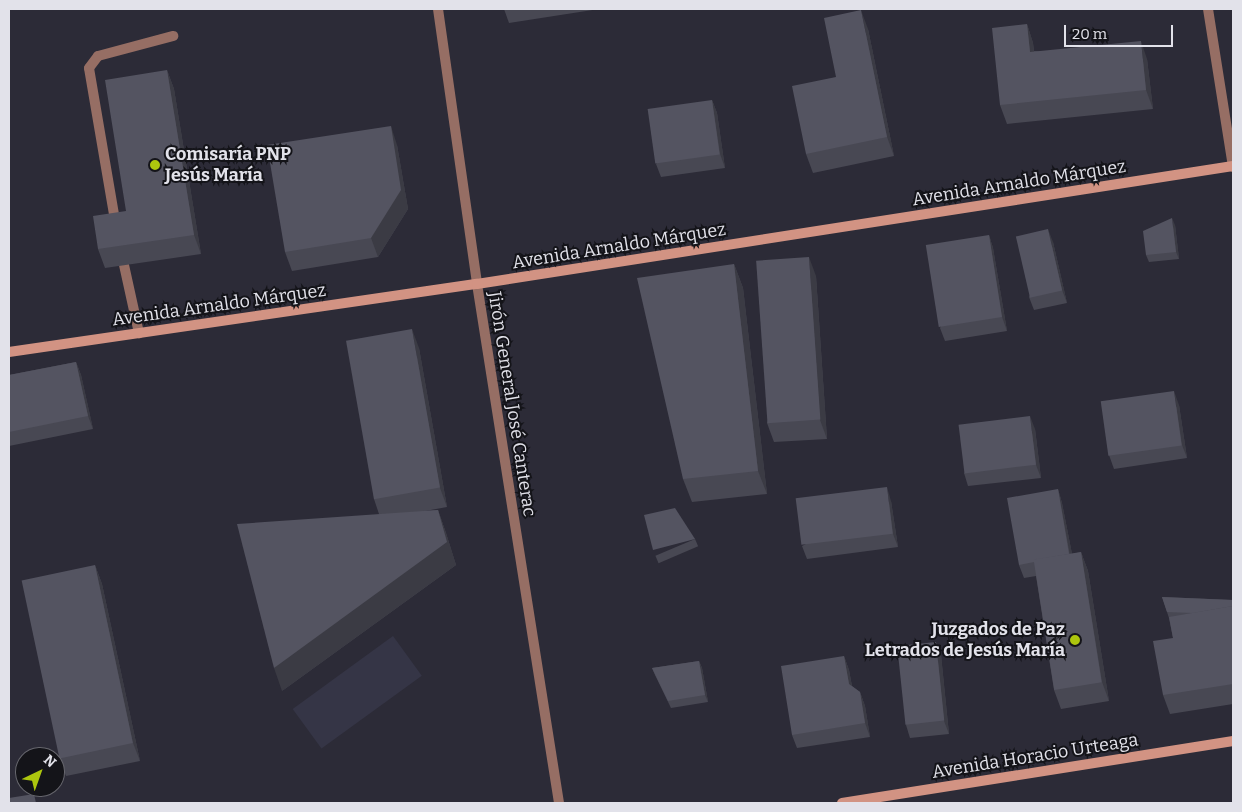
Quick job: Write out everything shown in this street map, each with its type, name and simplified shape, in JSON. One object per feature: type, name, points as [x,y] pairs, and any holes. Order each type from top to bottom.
[{"type":"street","name":"Jirón General José Canterac","points":[[438,9],[477,284],[559,803]]},
{"type":"street","points":[[1208,9],[1233,166]]},
{"type":"street","points":[[117,232],[89,68],[98,56],[173,36]]},
{"type":"street","name":"Avenida Arnaldo Márquez","points":[[9,352],[477,284],[1233,166]]},
{"type":"street","points":[[124,266],[139,333]]},
{"type":"street","name":"Avenida Horacio Urteaga","points":[[842,803],[1233,741]]},
{"type":"shaded area","points":[[393,636],[422,676],[321,749],[293,709]]},
{"type":"building","points":[[861,10],[887,137],[806,154],[792,86],[836,77],[824,18]]},
{"type":"building","points":[[1027,24],[1030,52],[1141,41],[1146,90],[1000,105],[992,28]]},
{"type":"building","name":"Comisaría PNP Jesús María","points":[[167,70],[194,235],[98,249],[93,216],[126,211],[105,80]]},
{"type":"building","points":[[712,100],[720,154],[655,164],[648,109]]},
{"type":"building","points":[[391,126],[401,190],[371,238],[285,252],[267,145]]},
{"type":"building","points":[[1172,218],[1176,252],[1146,255],[1143,231]]},
{"type":"building","points":[[1048,229],[1062,290],[1030,298],[1016,236]]},
{"type":"building","points":[[989,235],[1002,317],[939,327],[926,245]]},
{"type":"building","points":[[809,257],[820,420],[767,423],[756,261]]},
{"type":"building","points":[[734,264],[758,471],[683,479],[637,278]]},
{"type":"building","points":[[412,329],[440,488],[374,499],[346,341]]},
{"type":"building","points":[[76,362],[88,416],[9,432],[9,375]]},
{"type":"building","points":[[1174,391],[1182,445],[1108,456],[1101,401]]},
{"type":"building","points":[[1030,416],[1036,465],[965,473],[959,425]]},
{"type":"building","points":[[887,487],[893,534],[801,545],[796,498]]},
{"type":"building","points":[[1058,489],[1069,554],[1034,560],[1034,562],[1019,565],[1007,498]]},
{"type":"building","points":[[675,508],[695,539],[653,550],[644,515]]},
{"type":"building","points":[[438,510],[447,542],[274,668],[237,524]]},
{"type":"building","name":"Juzgados de Paz Letrados de Jesús María","points":[[1081,552],[1102,682],[1054,690],[1034,560]]},
{"type":"building","points":[[95,565],[133,743],[65,757],[65,747],[57,747],[22,581]]},
{"type":"building","points":[[1162,597],[1233,600],[1233,606],[1193,613],[1167,612]]},
{"type":"building","points":[[1233,606],[1233,684],[1163,695],[1153,641],[1173,638],[1169,617]]},
{"type":"building","points":[[936,642],[944,721],[905,725],[897,646]]},
{"type":"building","points":[[844,656],[849,684],[860,692],[865,723],[792,735],[781,666]]},
{"type":"building","points":[[699,661],[705,695],[668,701],[652,668]]},
{"type":"building","points":[[35,797],[36,803],[9,803],[9,798]]},
{"type":"place","name":"Comisaría PNP Jesús María","points":[[155,165]]},
{"type":"place","name":"Juzgados de Paz Letrados de Jesús María","points":[[1075,640]]}]
